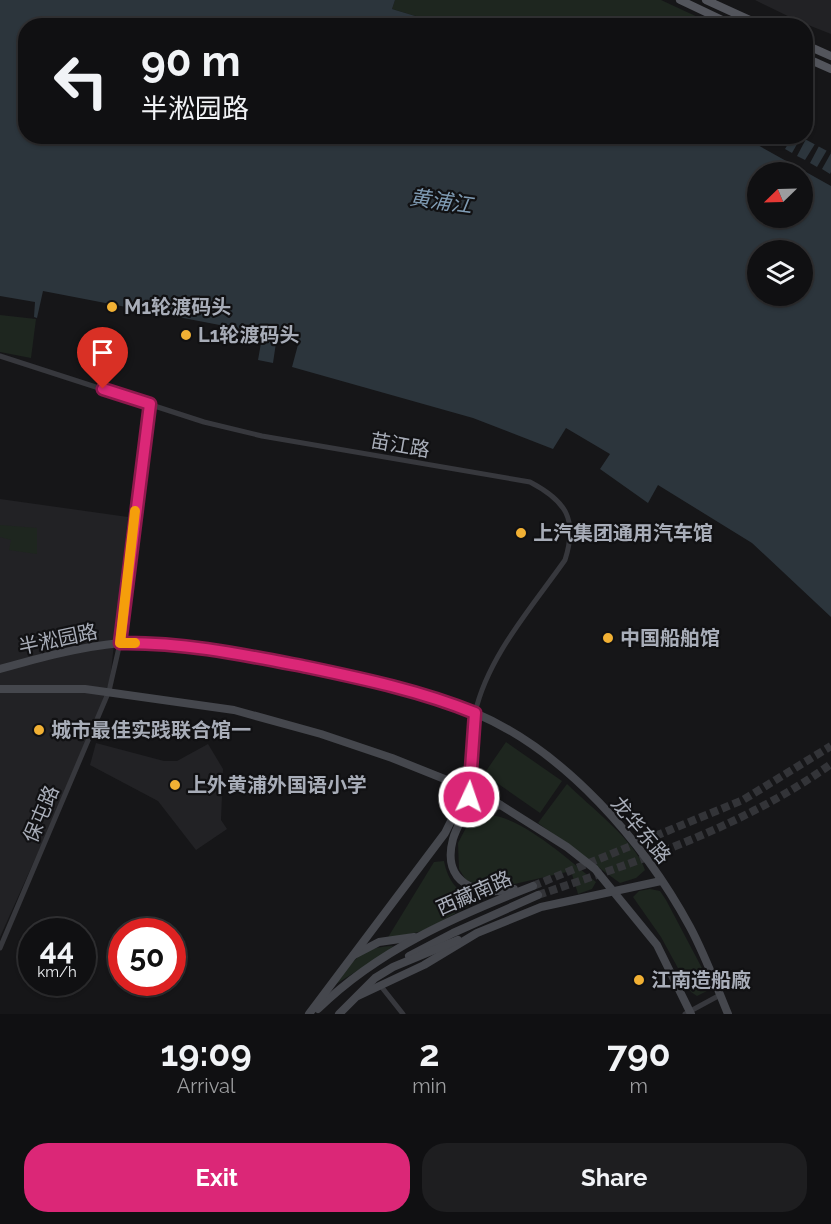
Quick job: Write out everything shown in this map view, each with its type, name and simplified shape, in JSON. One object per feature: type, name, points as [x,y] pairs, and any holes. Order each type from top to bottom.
[{"type":"main road","points":[[680,0],[718,18]]},
{"type":"main road","points":[[706,0],[745,18]]},
{"type":"main road","points":[[813,48],[831,56]]},
{"type":"main road","points":[[813,61],[831,69]]},
{"type":"main road","name":"半淞园路","points":[[0,669],[41,658],[120,643],[215,649],[253,655],[412,691],[475,713]]},
{"type":"main road","points":[[0,689],[110,691],[234,710],[321,734],[392,758],[447,780],[469,785],[567,847],[595,869],[610,890],[621,898],[657,945],[689,1013]]},
{"type":"main road","name":"西藏南路","points":[[311,1014],[387,955],[419,936],[469,911],[533,886],[502,892],[480,891],[466,885],[458,877],[450,860],[458,823],[466,813],[475,713]]},
{"type":"main road","name":"龙华东路","points":[[475,713],[525,741],[574,777],[626,832],[691,928],[728,1014]]},
{"type":"main road","name":"西藏南路","points":[[311,1014],[445,833],[469,785]]},
{"type":"main road","points":[[466,813],[500,805]]},
{"type":"main road","name":"西藏南路","points":[[339,1014],[393,967],[541,907],[610,890],[661,881]]},
{"type":"main road","points":[[393,967],[453,933],[538,895]]},
{"type":"main road","name":"西藏南路","points":[[377,981],[424,965],[477,933]]},
{"type":"main road","points":[[353,955],[379,942],[419,936]]},
{"type":"street","name":"苗江路","points":[[0,356],[204,422],[262,436],[530,482],[554,495],[565,512],[571,528],[571,543],[565,560],[496,660],[480,690],[475,713]]},
{"type":"street","name":"保屯路","points":[[0,948],[110,691],[120,643],[150,404]]},
{"type":"street","points":[[377,981],[403,1014]]},
{"type":"street","points":[[689,1013],[720,995]]},
{"type":"shaded area","points":[[395,0],[661,0],[700,18],[422,18],[392,9]]},
{"type":"shaded area","points":[[755,0],[831,0],[831,34],[813,27],[813,18],[792,18]]},
{"type":"shaded area","points":[[0,315],[36,319],[31,358],[0,352]]},
{"type":"shaded area","points":[[0,499],[128,517],[110,680],[89,739],[0,937]]},
{"type":"shaded area","points":[[0,525],[37,528],[37,554],[9,550],[11,540],[0,537]]},
{"type":"shaded area","points":[[506,742],[562,781],[540,813],[484,774]]},
{"type":"shaded area","name":"上外黄浦外国语小学","points":[[96,743],[164,761],[177,761],[208,744],[223,769],[221,820],[227,829],[196,850],[158,801],[90,765]]},
{"type":"shaded area","points":[[567,784],[611,824],[632,847],[645,870],[636,878],[620,883],[538,823]]},
{"type":"shaded area","points":[[488,815],[515,823],[545,841],[596,882],[592,889],[578,894],[571,871],[488,890],[466,880],[459,869],[458,843],[468,824],[473,826]]},
{"type":"shaded area","points":[[444,861],[448,875],[460,891],[480,900],[423,931],[387,939],[434,862]]},
{"type":"shaded area","points":[[650,889],[660,891],[666,900],[704,972],[707,991],[697,996],[691,992],[661,937],[633,897],[639,891]]},
{"type":"shaded area","points":[[393,946],[389,951],[336,984],[353,962],[365,952]]},
{"type":"water","name":"黄浦江","points":[[0,0],[395,0],[392,9],[422,18],[18,18],[18,144],[813,143],[831,153],[831,617],[752,543],[658,485],[648,503],[600,469],[610,454],[566,428],[553,449],[473,418],[292,367],[299,341],[277,336],[273,363],[258,360],[261,343],[266,344],[267,334],[43,291],[37,318],[34,317],[35,302],[0,296]]},
{"type":"pier","points":[[756,144],[780,146],[788,144],[785,149],[792,153],[797,144],[803,144],[797,156],[805,160],[815,144],[819,146],[811,162],[788,162]]},
{"type":"pier","points":[[827,150],[831,153],[822,169],[830,174],[831,172],[831,186],[813,176],[813,165],[817,167]]},
{"type":"tunnel","points":[[533,886],[743,800],[831,746]]},
{"type":"tunnel","points":[[538,895],[652,855],[726,824],[762,806],[831,764]]},
{"type":"slow traffic","points":[[135,511],[120,643],[135,643]]},
{"type":"place","name":"M1轮渡码头","points":[[112,307]]},
{"type":"place","name":"L1轮渡码头","points":[[186,335]]},
{"type":"place","name":"上汽集团通用汽车馆","points":[[521,533]]},
{"type":"place","name":"中国船舶馆","points":[[608,638]]},
{"type":"place","name":"城市最佳实践联合馆一","points":[[39,730]]},
{"type":"place","name":"上外黄浦外国语小学","points":[[175,785]]},
{"type":"place","name":"江南造船廠","points":[[639,980]]},
{"type":"route","points":[[103,389],[150,404],[120,643],[215,649],[253,655],[361,678],[460,706],[475,713],[469,797]]}]
